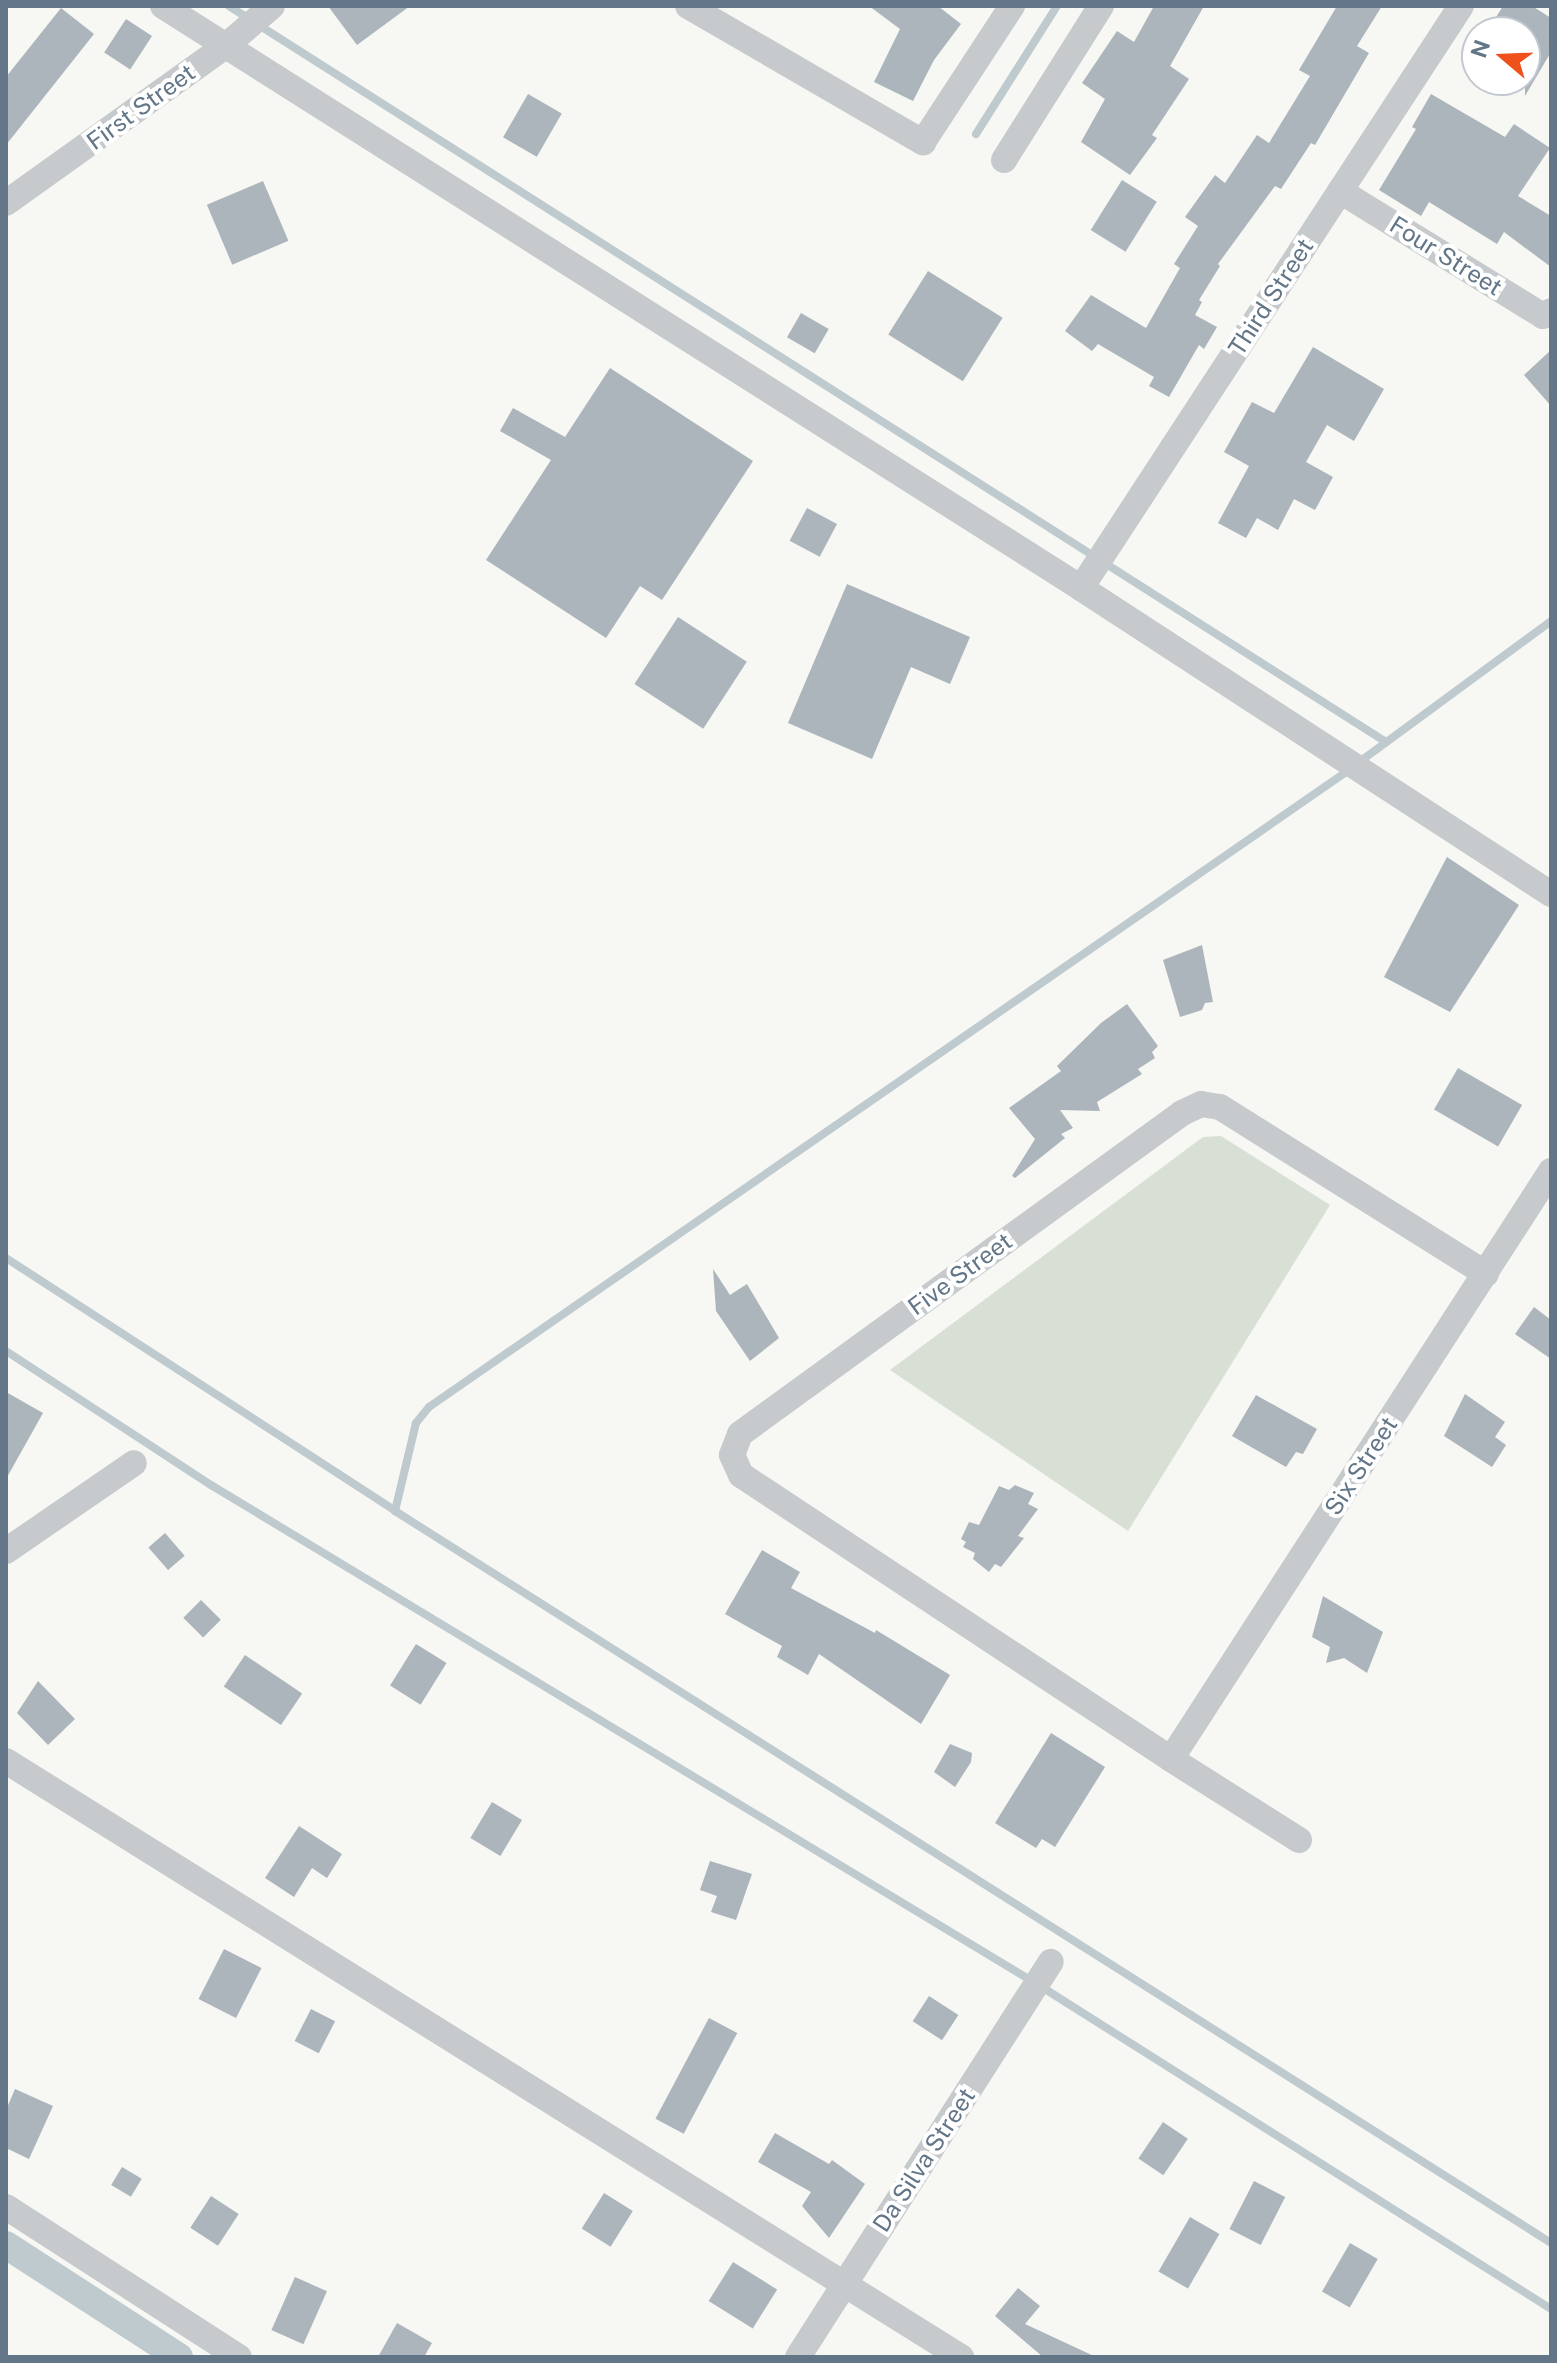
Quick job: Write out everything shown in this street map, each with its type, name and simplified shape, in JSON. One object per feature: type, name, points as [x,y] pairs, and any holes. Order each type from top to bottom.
[{"type":"street","points":[[163,6],[228,44],[1081,588],[1551,894]]},
{"type":"street","name":"First Street","points":[[6,203],[228,44],[272,6]]},
{"type":"street","points":[[688,6],[923,142],[1012,6]]},
{"type":"street","points":[[1004,160],[1101,6]]},
{"type":"street","name":"Third Street","points":[[1081,588],[1461,6]]},
{"type":"street","name":"Four Street","points":[[1340,191],[1543,316],[1551,311]]},
{"type":"street","name":"Five Street","points":[[1171,1759],[741,1475],[732,1455],[740,1434],[1169,1122],[1201,1104],[1220,1107],[1486,1274]]},
{"type":"street","name":"Six Street","points":[[1171,1759],[1551,1171]]},
{"type":"street","points":[[6,1551],[134,1463]]},
{"type":"street","points":[[1171,1759],[1299,1840]]},
{"type":"street","points":[[6,1761],[961,2357]]},
{"type":"street","name":"Da Silva Street","points":[[798,2357],[1051,1962]]},
{"type":"street","points":[[6,2207],[239,2357]]},
{"type":"shaded area","points":[[1221,1136],[1330,1205],[1128,1531],[890,1370],[1203,1137]]},
{"type":"building","points":[[328,6],[410,6],[357,45]]},
{"type":"building","points":[[869,6],[938,6],[961,24],[934,60],[913,101],[874,82],[900,29]]},
{"type":"building","points":[[1154,6],[1204,6],[1170,66],[1189,79],[1152,135],[1157,138],[1130,175],[1081,142],[1105,99],[1082,83],[1117,31],[1134,42]]},
{"type":"building","points":[[1337,6],[1382,6],[1357,46],[1369,53],[1315,145],[1311,143],[1281,189],[1275,186],[1218,264],[1220,266],[1199,300],[1202,302],[1195,315],[1217,327],[1204,349],[1199,345],[1169,397],[1149,386],[1154,377],[1098,344],[1092,351],[1065,331],[1091,295],[1146,328],[1180,268],[1174,264],[1198,226],[1185,217],[1215,175],[1225,183],[1257,135],[1269,143],[1310,76],[1299,70]]},
{"type":"building","points":[[1503,6],[1532,6],[1551,18],[1551,52],[1541,69],[1541,16],[1497,16]]},
{"type":"building","points":[[61,8],[94,34],[6,145],[6,77]]},
{"type":"building","points":[[126,19],[152,36],[130,69],[104,53]]},
{"type":"building","points":[[528,94],[562,113],[537,157],[503,137]]},
{"type":"building","points":[[1431,94],[1505,137],[1514,124],[1550,148],[1518,196],[1551,216],[1551,267],[1504,232],[1497,244],[1429,202],[1421,216],[1379,190],[1416,129],[1412,127]]},
{"type":"building","points":[[1122,180],[1157,202],[1126,252],[1091,230]]},
{"type":"building","points":[[263,181],[288,241],[232,265],[207,205]]},
{"type":"building","points":[[928,271],[1003,318],[963,381],[888,335]]},
{"type":"building","points":[[801,313],[829,329],[815,353],[787,337]]},
{"type":"building","points":[[1313,347],[1384,389],[1354,441],[1327,425],[1306,462],[1333,477],[1315,510],[1294,499],[1278,530],[1257,518],[1246,538],[1218,523],[1249,466],[1224,452],[1252,402],[1274,413]]},
{"type":"building","points":[[1551,350],[1551,406],[1524,375]]},
{"type":"building","points":[[610,368],[753,461],[662,600],[640,586],[606,638],[486,560],[551,460],[500,431],[513,408],[565,437]]},
{"type":"building","points":[[807,508],[837,524],[820,557],[790,541]]},
{"type":"building","points":[[847,584],[970,637],[950,684],[911,667],[872,759],[788,723]]},
{"type":"building","points":[[678,617],[747,662],[703,729],[634,684]]},
{"type":"building","points":[[1447,857],[1519,905],[1450,1012],[1384,977]]},
{"type":"building","points":[[1202,945],[1213,1002],[1205,1003],[1202,1010],[1180,1017],[1163,960]]},
{"type":"building","points":[[1127,1004],[1158,1046],[1152,1052],[1155,1058],[1138,1069],[1142,1074],[1097,1102],[1100,1111],[1060,1110],[1073,1128],[1061,1134],[1065,1138],[1015,1178],[1012,1176],[1035,1139],[1009,1108],[1061,1071],[1057,1066],[1101,1023]]},
{"type":"building","points":[[1458,1068],[1522,1105],[1498,1147],[1434,1110]]},
{"type":"building","points":[[713,1269],[730,1295],[747,1284],[779,1338],[750,1361],[716,1311]]},
{"type":"building","points":[[1534,1307],[1551,1320],[1551,1359],[1515,1334]]},
{"type":"building","points":[[6,1392],[43,1413],[6,1479]]},
{"type":"building","points":[[1465,1394],[1505,1422],[1495,1437],[1506,1445],[1492,1467],[1444,1436]]},
{"type":"building","points":[[1256,1395],[1317,1429],[1303,1454],[1296,1452],[1286,1467],[1232,1436]]},
{"type":"building","points":[[1015,1485],[1034,1493],[1028,1504],[1038,1509],[1018,1536],[1024,1538],[1001,1567],[995,1564],[989,1572],[973,1559],[975,1553],[963,1547],[966,1542],[961,1539],[969,1522],[979,1525],[999,1486],[1009,1490]]},
{"type":"building","points":[[165,1533],[185,1556],[168,1570],[148,1547]]},
{"type":"building","points":[[762,1550],[800,1572],[791,1588],[875,1633],[876,1630],[950,1675],[921,1724],[819,1654],[808,1675],[777,1657],[782,1646],[725,1614]]},
{"type":"building","points":[[1323,1596],[1383,1632],[1367,1673],[1344,1658],[1326,1663],[1330,1647],[1312,1637]]},
{"type":"building","points":[[201,1600],[221,1620],[203,1637],[183,1618]]},
{"type":"building","points":[[416,1644],[447,1663],[421,1705],[390,1686]]},
{"type":"building","points":[[245,1655],[302,1694],[281,1725],[224,1687]]},
{"type":"building","points":[[38,1681],[75,1719],[48,1745],[17,1713]]},
{"type":"building","points":[[1051,1733],[1105,1767],[1055,1847],[1042,1839],[1036,1848],[995,1823]]},
{"type":"building","points":[[950,1744],[972,1753],[971,1762],[955,1787],[934,1772]]},
{"type":"building","points":[[492,1802],[522,1820],[500,1856],[470,1838]]},
{"type":"building","points":[[299,1826],[342,1854],[327,1878],[312,1868],[294,1897],[265,1878]]},
{"type":"building","points":[[710,1861],[752,1874],[736,1920],[711,1912],[717,1896],[700,1890]]},
{"type":"building","points":[[224,1949],[261,1968],[236,2018],[199,1999]]},
{"type":"building","points":[[929,1996],[958,2015],[942,2040],[913,2021]]},
{"type":"building","points":[[311,2009],[335,2021],[319,2053],[295,2041]]},
{"type":"building","points":[[709,2018],[737,2033],[684,2134],[655,2119]]},
{"type":"building","points":[[15,2089],[53,2106],[29,2159],[6,2148],[6,2110]]},
{"type":"building","points":[[1163,2122],[1188,2139],[1163,2175],[1138,2158]]},
{"type":"building","points":[[775,2133],[829,2164],[832,2160],[865,2184],[829,2238],[802,2206],[811,2192],[758,2162]]},
{"type":"building","points":[[122,2167],[142,2179],[131,2197],[111,2185]]},
{"type":"building","points":[[1254,2181],[1285,2197],[1261,2245],[1229,2229]]},
{"type":"building","points":[[604,2193],[633,2211],[611,2247],[582,2229]]},
{"type":"building","points":[[211,2196],[239,2214],[218,2246],[190,2228]]},
{"type":"building","points":[[1190,2217],[1219,2234],[1188,2289],[1158,2272]]},
{"type":"building","points":[[1350,2243],[1378,2259],[1350,2307],[1322,2291]]},
{"type":"building","points":[[733,2262],[777,2290],[753,2329],[709,2301]]},
{"type":"building","points":[[295,2277],[327,2291],[303,2344],[271,2330]]},
{"type":"building","points":[[1018,2288],[1040,2306],[1025,2324],[1096,2357],[1043,2357],[995,2316]]},
{"type":"building","points":[[397,2323],[432,2343],[424,2357],[378,2357]]},
{"type":"waterway","points":[[229,6],[1386,742]]},
{"type":"waterway","points":[[976,134],[1057,6]]},
{"type":"waterway","points":[[395,1511],[416,1423],[429,1407],[1343,774],[1551,621]]},
{"type":"waterway","points":[[6,1258],[395,1511],[1551,2243]]},
{"type":"waterway","points":[[6,1351],[211,1485],[1037,1984],[1551,2309]]},
{"type":"waterway","points":[[6,2245],[179,2357]]}]
